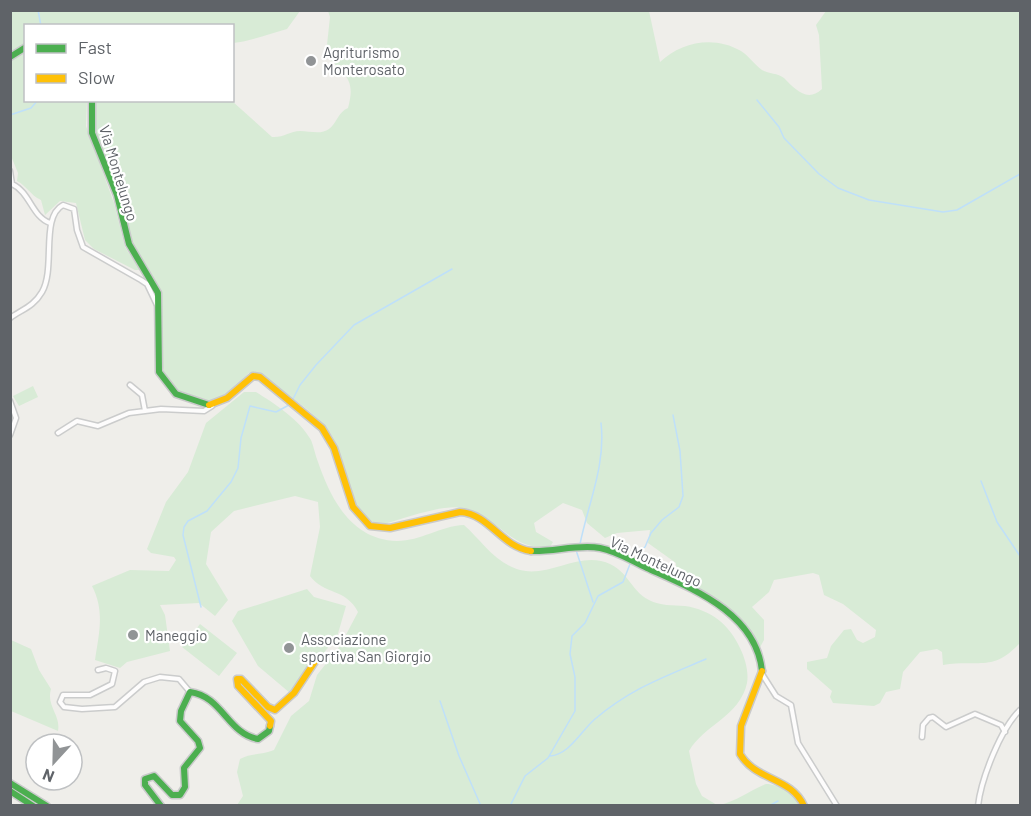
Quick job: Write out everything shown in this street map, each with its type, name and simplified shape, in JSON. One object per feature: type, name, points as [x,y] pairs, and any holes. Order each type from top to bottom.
[{"type":"street","points":[[10,57],[24,48]]},
{"type":"street","name":"Via Montelungo","points":[[92,102],[92,133],[117,195],[129,244],[154,284],[157,305],[157,363],[162,381],[180,396],[200,405],[212,406],[228,398],[253,376],[260,377],[322,428],[334,448],[353,507],[370,526],[390,528],[466,512],[476,515],[504,542],[518,548],[541,550],[584,545],[609,550],[728,611],[739,622],[757,649],[762,674]]},
{"type":"street","points":[[10,171],[12,184],[24,190],[42,219],[50,224]]},
{"type":"street","points":[[10,318],[31,306],[48,280],[50,224],[57,209],[63,205],[74,209],[77,230],[83,247],[147,284],[157,305]]},
{"type":"street","points":[[130,385],[142,395],[145,411]]},
{"type":"street","points":[[10,401],[15,422],[10,435]]},
{"type":"street","points":[[58,433],[77,421],[98,426],[129,413],[161,409],[204,411],[212,406]]},
{"type":"street","points":[[10,428],[15,422]]},
{"type":"street","points":[[98,670],[106,668],[115,671],[112,684],[90,695],[66,694],[60,702],[64,707],[82,710],[115,707],[139,685],[160,677],[179,679],[190,692],[211,698],[242,733],[250,739],[258,739],[269,731],[271,721],[238,686],[237,679],[241,679],[275,710],[287,702],[299,689],[316,660]]},
{"type":"street","points":[[762,674],[740,733],[740,755],[754,771],[794,788],[804,806]]},
{"type":"street","points":[[762,674],[776,696],[791,705],[798,743],[837,806]]},
{"type":"street","points":[[160,806],[145,785],[146,777],[154,776],[172,795],[178,796],[185,787],[184,768],[200,748],[198,741],[180,721],[190,692]]},
{"type":"street","points":[[978,806],[986,768],[1005,732],[1020,710]]},
{"type":"street","points":[[922,737],[923,724],[928,718],[933,717],[946,727],[975,714],[1001,725],[1005,732]]},
{"type":"street","points":[[10,783],[47,806]]},
{"type":"street","points":[[10,792],[33,806]]},
{"type":"green space","points":[[11,11],[300,11],[287,29],[234,43],[234,24],[24,24],[24,44],[11,54]]},
{"type":"green space","points":[[328,11],[649,11],[660,62],[668,55],[688,46],[698,43],[720,43],[741,51],[762,70],[782,76],[801,93],[811,95],[822,89],[819,35],[816,25],[826,11],[1020,11],[1020,643],[1001,658],[984,663],[943,665],[942,652],[937,649],[920,652],[903,672],[900,689],[886,692],[880,703],[874,706],[833,703],[830,697],[832,691],[807,669],[807,662],[827,658],[831,646],[844,630],[851,629],[857,640],[863,643],[875,637],[876,630],[843,604],[824,595],[819,575],[813,573],[774,580],[769,592],[752,607],[764,620],[764,640],[759,649],[753,636],[736,615],[677,580],[676,563],[648,543],[650,530],[617,533],[605,538],[587,523],[582,510],[563,503],[534,523],[536,532],[553,542],[550,547],[534,546],[514,539],[482,515],[463,508],[433,510],[381,525],[368,519],[359,510],[353,499],[338,448],[325,427],[308,410],[259,373],[249,373],[231,391],[208,403],[169,385],[160,356],[159,290],[153,276],[136,252],[94,132],[93,102],[233,102],[272,137],[296,131],[326,131],[348,108],[351,89],[346,77],[326,54],[330,17]]},
{"type":"green space","points":[[24,53],[24,102],[87,102],[86,126],[114,203],[125,247],[140,270],[135,270],[94,249],[85,240],[76,203],[60,201],[45,215],[41,200],[17,181],[18,173],[11,156],[11,61]]},
{"type":"green space","points":[[33,386],[38,397],[19,406],[13,396]]},
{"type":"green space","points":[[244,392],[256,392],[286,413],[306,432],[323,476],[337,503],[356,526],[368,534],[381,539],[397,541],[464,525],[496,557],[511,567],[540,571],[581,561],[601,561],[617,568],[642,596],[649,600],[694,608],[711,615],[725,625],[736,639],[743,656],[747,670],[747,683],[737,704],[703,734],[689,751],[696,784],[702,796],[717,805],[237,805],[243,796],[237,772],[240,759],[274,750],[291,716],[309,701],[317,675],[340,646],[358,612],[347,599],[322,586],[310,576],[320,527],[318,502],[295,496],[234,511],[211,532],[206,564],[228,600],[215,616],[199,603],[160,605],[165,615],[170,651],[127,662],[120,668],[95,660],[100,613],[92,586],[130,570],[169,571],[176,560],[174,557],[151,553],[147,549],[166,502],[188,472],[206,423]]},
{"type":"green space","name":"Associazione sportiva San Giorgio","points":[[307,589],[314,597],[346,606],[337,637],[290,693],[258,666],[232,621],[238,611]]},
{"type":"green space","points":[[200,624],[237,653],[219,676],[182,647]]},
{"type":"green space","points":[[11,640],[31,649],[39,670],[51,689],[50,700],[58,731],[11,711]]},
{"type":"green space","points":[[766,784],[786,790],[794,797],[798,805],[720,805],[732,801]]},
{"type":"waterway","points":[[38,10],[41,24]]},
{"type":"waterway","points":[[757,100],[779,127],[784,138],[819,174],[838,188],[869,200],[943,212],[957,210],[1020,174]]},
{"type":"waterway","points":[[10,115],[31,108],[36,102]]},
{"type":"waterway","points":[[292,401],[300,385],[316,365],[354,325],[452,269]]},
{"type":"waterway","points":[[201,607],[183,535],[184,527],[188,521],[207,511],[231,482],[238,468],[241,438],[250,406],[276,412],[289,405]]},
{"type":"waterway","points":[[632,559],[633,555],[645,547],[651,533],[662,520],[679,507],[683,496],[680,451],[673,415]]},
{"type":"waterway","points":[[580,544],[599,469],[601,423]]},
{"type":"waterway","points":[[981,481],[997,522],[1020,556]]},
{"type":"waterway","points":[[576,550],[593,602]]},
{"type":"waterway","points":[[510,806],[525,776],[548,758],[575,711],[575,677],[570,654],[572,636],[585,623],[598,596],[623,582],[630,564]]},
{"type":"waterway","points":[[550,756],[557,755],[569,747],[595,719],[622,699],[648,684],[706,659]]},
{"type":"waterway","points":[[440,701],[459,756],[481,806]]},
{"type":"waterway","points":[[769,806],[778,801]]},
{"type":"traffic: fast","points":[[10,57],[24,48]]},
{"type":"traffic: fast","points":[[92,102],[92,133],[117,195],[129,244],[158,293],[159,372],[176,394],[209,405]]},
{"type":"traffic: fast","points":[[531,551],[583,547],[606,549],[684,585],[720,606],[735,618],[748,633],[757,651],[762,671]]},
{"type":"traffic: fast","points":[[161,806],[145,785],[145,779],[154,776],[172,795],[180,795],[185,787],[184,768],[200,748],[198,741],[180,721],[181,711],[190,692],[210,700],[239,730],[248,736],[258,739],[269,731],[270,726]]},
{"type":"traffic: fast","points":[[10,783],[47,806]]},
{"type":"traffic: fast","points":[[10,791],[33,806]]},
{"type":"traffic: slow","points":[[209,405],[227,398],[253,376],[260,377],[322,428],[334,448],[353,507],[370,526],[390,528],[460,512],[480,518],[511,544],[531,551]]},
{"type":"traffic: slow","points":[[270,726],[271,721],[238,686],[237,679],[241,679],[268,707],[275,710],[294,693],[316,660]]},
{"type":"traffic: slow","points":[[762,671],[741,726],[740,754],[755,769],[791,789],[804,806]]},
{"type":"place","name":"Agriturismo Monterosato","points":[[311,61]]},
{"type":"place","name":"Maneggio","points":[[133,635]]},
{"type":"place","name":"Associazione sportiva San Giorgio","points":[[289,648]]}]
